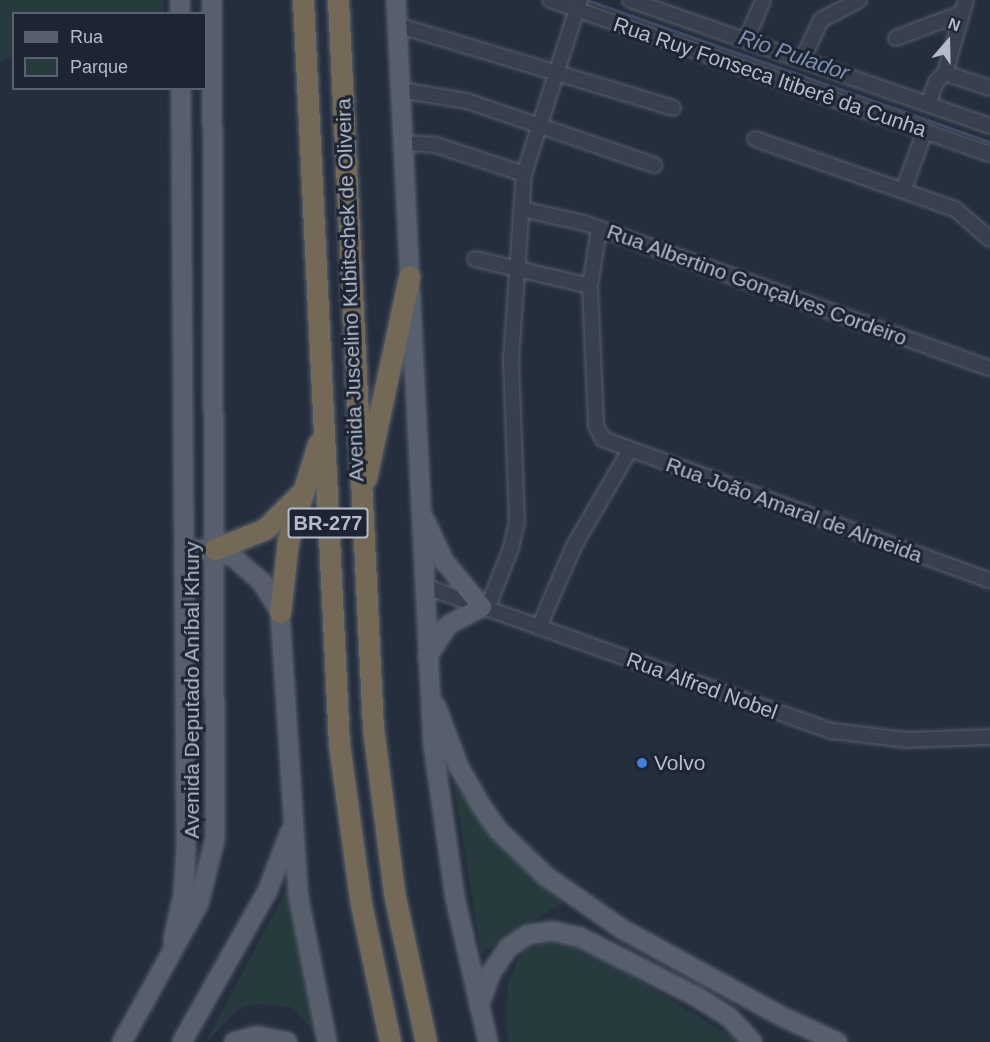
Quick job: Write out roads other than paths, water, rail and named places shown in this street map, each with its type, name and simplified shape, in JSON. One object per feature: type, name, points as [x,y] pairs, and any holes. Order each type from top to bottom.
[{"type":"highway","name":"Avenida Juscelino Kubitschek de Oliveira","points":[[303,0],[344,788],[368,943],[390,1042]]},
{"type":"highway","name":"Avenida Juscelino Kubitschek de Oliveira","points":[[338,0],[360,508],[378,781],[400,924],[426,1042]]},
{"type":"highway","points":[[360,508],[409,277]]},
{"type":"highway","points":[[280,612],[288,541],[312,469],[324,417]]},
{"type":"highway","points":[[214,549],[265,529],[301,492],[312,469]]},
{"type":"main road","name":"Avenida Deputado Aníbal Khury","points":[[167,962],[200,903],[215,839],[212,0]]},
{"type":"main road","points":[[396,0],[428,687],[445,837],[479,1008],[488,1042]]},
{"type":"main road","name":"Avenida Deputado Aníbal Khury","points":[[167,962],[185,870],[181,90]]},
{"type":"main road","points":[[420,506],[444,561],[484,608],[448,626],[427,657]]},
{"type":"main road","points":[[184,550],[214,549],[255,574],[280,612],[293,821],[303,927],[327,1042]]},
{"type":"main road","points":[[428,687],[459,767],[482,807],[547,877],[622,929],[783,1017],[837,1042]]},
{"type":"main road","points":[[182,1042],[267,892],[293,821]]},
{"type":"main road","points":[[479,1008],[491,974],[508,948],[527,934],[559,932],[601,947],[697,997],[730,1018],[752,1042]]},
{"type":"main road","points":[[122,1042],[167,962]]},
{"type":"main road","points":[[234,1042],[257,1036],[287,1042]]},
{"type":"street","name":"Rua Ruy Fonseca Itiberê da Cunha","points":[[550,0],[580,5],[990,154]]},
{"type":"street","name":"Rua Ruy Fonseca Itiberê da Cunha","points":[[630,0],[990,126]]},
{"type":"street","points":[[746,41],[763,0]]},
{"type":"street","points":[[802,60],[821,20],[859,0]]},
{"type":"street","points":[[484,608],[511,548],[516,522],[511,359],[524,174],[580,5]]},
{"type":"street","points":[[896,38],[964,6]]},
{"type":"street","points":[[928,105],[936,82],[945,73],[964,6]]},
{"type":"street","points":[[397,25],[557,71],[673,108]]},
{"type":"street","points":[[945,73],[990,88]]},
{"type":"street","points":[[400,90],[454,97],[540,123],[654,165]]},
{"type":"street","points":[[903,191],[925,131]]},
{"type":"street","points":[[755,139],[959,211],[974,229],[990,239]]},
{"type":"street","points":[[403,143],[436,145],[524,174]]},
{"type":"street","name":"Rua Albertino Gonçalves Cordeiro","points":[[521,209],[599,229],[990,367]]},
{"type":"street","points":[[475,259],[590,286],[599,229]]},
{"type":"street","name":"Rua João Amaral de Almeida","points":[[590,286],[599,436],[630,450],[990,581]]},
{"type":"street","points":[[538,627],[575,544],[630,450]]},
{"type":"street","name":"Rua Alfred Nobel","points":[[424,586],[832,731],[907,740],[990,737]]},
{"type":"waterway","name":"Rio Pulador","points":[[587,0],[990,142]]},
{"type":"place","name":"Volvo","points":[[642,763]]}]
